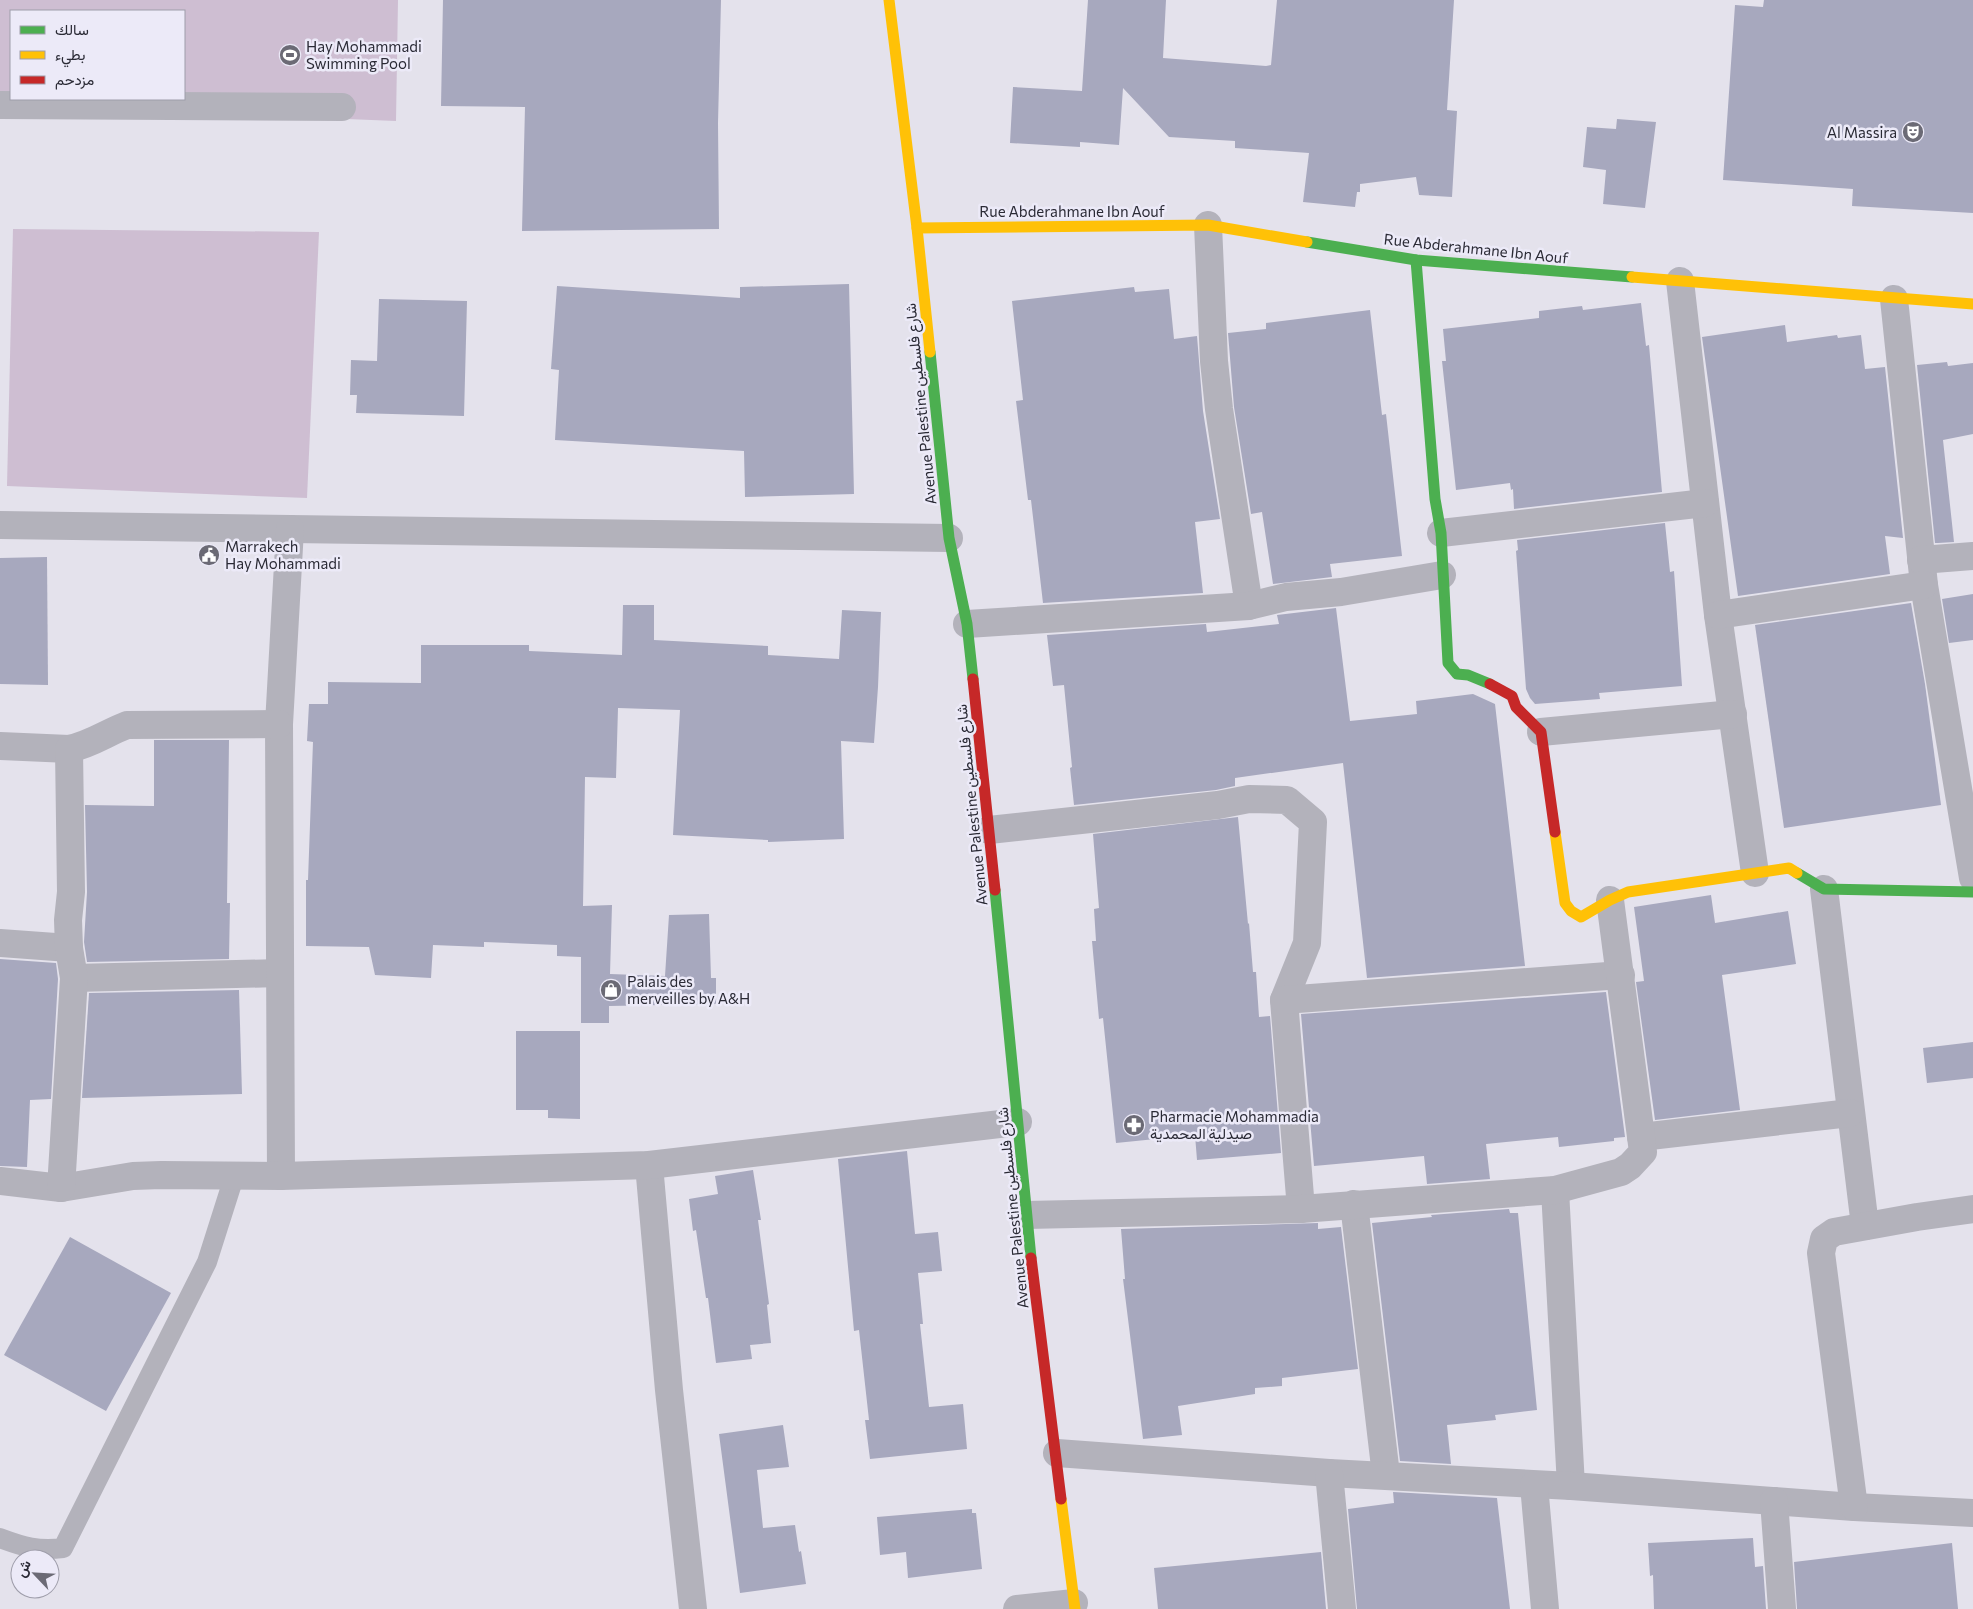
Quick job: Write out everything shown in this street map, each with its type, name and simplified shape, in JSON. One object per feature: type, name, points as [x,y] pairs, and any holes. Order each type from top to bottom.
[{"type":"street","name":"Avenue Palestine شارع فلسطين","points":[[889,0],[917,228],[949,538],[967,624],[1026,1215],[1075,1606]]},
{"type":"street","points":[[0,105],[342,107]]},
{"type":"street","name":"Rue Abderahmane Ibn Aouf","points":[[917,228],[1208,225],[1416,260],[1973,304]]},
{"type":"street","points":[[1208,225],[1216,380],[1249,606]]},
{"type":"street","points":[[1416,260],[1435,499],[1441,533],[1448,663],[1457,674],[1468,675],[1495,686],[1512,696],[1516,708],[1541,732],[1565,903],[1571,911],[1581,917],[1628,892],[1789,868],[1824,889],[1973,892]]},
{"type":"street","points":[[1680,282],[1718,615],[1755,873]]},
{"type":"street","points":[[1894,299],[1923,572],[1973,878]]},
{"type":"street","points":[[1441,533],[1705,503]]},
{"type":"street","points":[[0,526],[949,538]]},
{"type":"street","points":[[282,1176],[278,724],[290,529]]},
{"type":"street","points":[[1718,615],[1923,572],[1973,556]]},
{"type":"street","points":[[967,624],[1249,606],[1286,597],[1341,592],[1442,575]]},
{"type":"street","points":[[1541,732],[1733,714]]},
{"type":"street","points":[[0,746],[69,748],[87,745],[127,725],[278,724]]},
{"type":"street","points":[[61,1188],[74,978],[69,948],[68,920],[71,892],[69,748]]},
{"type":"street","points":[[989,830],[1249,800],[1287,800],[1313,822],[1307,943],[1284,1000],[1302,1209]]},
{"type":"street","points":[[1824,889],[1865,1226]]},
{"type":"street","points":[[1026,1215],[1302,1209],[1555,1190],[1621,1172],[1630,1166],[1643,1152],[1610,900]]},
{"type":"street","points":[[0,943],[69,948]]},
{"type":"street","points":[[74,978],[280,973]]},
{"type":"street","points":[[1284,1000],[1621,975]]},
{"type":"street","points":[[1641,1137],[1850,1113]]},
{"type":"street","points":[[0,1181],[61,1188],[133,1176],[189,1174],[234,1177],[282,1176],[650,1165],[1018,1122]]},
{"type":"street","points":[[650,1165],[669,1390],[693,1609]]},
{"type":"street","points":[[1555,1190],[1571,1486]]},
{"type":"street","points":[[1354,1204],[1386,1475]]},
{"type":"street","points":[[1854,1507],[1821,1253],[1824,1239],[1834,1232],[1917,1216],[1973,1209]]},
{"type":"street","points":[[1057,1453],[1329,1473],[1571,1486],[1854,1507],[1973,1513]]},
{"type":"street","points":[[1329,1473],[1342,1609]]},
{"type":"street","points":[[1534,1485],[1545,1609]]},
{"type":"street","points":[[1774,1501],[1782,1609]]},
{"type":"street","points":[[1017,1609],[1075,1606]]},
{"type":"lane","points":[[0,1538],[22,1546],[44,1550],[63,1548],[207,1262],[234,1177]]},
{"type":"shaded area","name":"Hay Mohammadi Swimming Pool","points":[[0,0],[398,0],[396,121],[0,105]]},
{"type":"shaded area","points":[[13,229],[319,232],[307,498],[7,486]]},
{"type":"building","points":[[443,0],[721,0],[718,123],[719,229],[522,231],[525,107],[441,106]]},
{"type":"building","points":[[1088,0],[1166,0],[1163,58],[1266,66],[1271,65],[1277,0],[1454,0],[1447,110],[1457,111],[1452,197],[1419,195],[1416,177],[1360,184],[1360,192],[1357,192],[1355,207],[1303,202],[1309,153],[1235,148],[1235,141],[1169,137],[1123,88],[1119,145],[1080,142],[1080,147],[1010,143],[1013,87],[1082,91]]},
{"type":"building","points":[[1764,0],[1973,0],[1973,213],[1852,206],[1853,189],[1723,180],[1735,5],[1763,7]]},
{"type":"building","points":[[1617,119],[1656,122],[1645,208],[1603,204],[1606,170],[1583,167],[1587,127],[1616,129]]},
{"type":"building","points":[[849,284],[854,494],[745,497],[744,451],[555,440],[559,370],[551,369],[557,286],[740,298],[740,287]]},
{"type":"building","points":[[1134,287],[1135,292],[1169,289],[1174,339],[1197,336],[1203,411],[1220,519],[1195,522],[1203,593],[1043,603],[1031,500],[1028,500],[1016,401],[1023,400],[1012,301]]},
{"type":"building","points":[[379,299],[467,301],[464,416],[356,413],[357,395],[350,395],[351,360],[377,361]]},
{"type":"building","points":[[1641,303],[1646,346],[1649,345],[1662,492],[1514,509],[1513,489],[1511,490],[1510,483],[1456,490],[1442,361],[1446,361],[1443,329],[1539,318],[1539,311],[1582,306],[1583,310]]},
{"type":"building","points":[[1370,310],[1382,415],[1386,414],[1402,556],[1330,564],[1332,577],[1273,584],[1262,512],[1251,514],[1234,407],[1228,333],[1266,329],[1266,323]]},
{"type":"building","points":[[1785,325],[1787,342],[1837,335],[1838,338],[1861,335],[1865,369],[1885,367],[1903,538],[1885,536],[1890,574],[1738,596],[1702,337]]},
{"type":"building","points":[[1947,362],[1948,366],[1973,363],[1973,434],[1943,440],[1954,542],[1935,543],[1917,365]]},
{"type":"building","points":[[1665,523],[1670,572],[1674,571],[1682,686],[1599,693],[1600,699],[1535,704],[1526,689],[1516,551],[1518,550],[1517,540]]},
{"type":"building","points":[[47,557],[48,685],[0,684],[0,558]]},
{"type":"building","points":[[1973,594],[1973,640],[1949,643],[1942,599]]},
{"type":"building","points":[[1911,603],[1925,684],[1941,805],[1784,828],[1755,625]]},
{"type":"building","points":[[623,605],[654,605],[654,640],[768,646],[768,655],[839,659],[842,610],[881,612],[874,743],[841,741],[844,839],[768,842],[768,840],[673,835],[680,710],[618,708],[616,778],[585,777],[583,906],[612,905],[610,974],[665,976],[669,915],[709,914],[711,978],[716,978],[716,1004],[609,1006],[609,1023],[581,1023],[581,957],[557,956],[557,945],[484,942],[484,947],[433,945],[431,978],[375,975],[369,947],[306,946],[306,880],[308,880],[313,742],[307,741],[309,704],[328,704],[328,682],[421,683],[421,645],[529,645],[529,651],[622,655]]},
{"type":"building","points":[[1336,608],[1350,721],[1417,714],[1416,701],[1473,694],[1495,704],[1525,966],[1367,978],[1343,763],[1235,778],[1235,786],[1216,790],[1074,805],[1064,685],[1053,686],[1047,635],[1206,624],[1207,632],[1279,624],[1277,615]]},
{"type":"building","points":[[154,740],[229,740],[227,903],[230,903],[229,959],[87,962],[84,942],[87,892],[85,805],[154,806]]},
{"type":"building","points":[[1238,817],[1253,972],[1256,972],[1259,1017],[1270,1016],[1281,1153],[1197,1160],[1195,1135],[1116,1143],[1103,1018],[1099,1019],[1092,941],[1096,941],[1094,909],[1099,908],[1093,834]]},
{"type":"building","points":[[1711,895],[1715,923],[1788,911],[1796,964],[1722,975],[1740,1110],[1655,1120],[1636,982],[1644,981],[1634,907]]},
{"type":"building","points":[[0,959],[56,963],[58,979],[51,1099],[30,1100],[27,1167],[0,1166]]},
{"type":"building","points":[[239,990],[242,1094],[82,1098],[89,993]]},
{"type":"building","points":[[1606,992],[1625,1137],[1614,1138],[1614,1141],[1559,1147],[1558,1137],[1486,1144],[1490,1179],[1427,1184],[1424,1156],[1314,1166],[1301,1014]]},
{"type":"building","points":[[516,1031],[580,1031],[580,1119],[548,1118],[548,1110],[516,1110]]},
{"type":"building","points":[[1973,1042],[1973,1078],[1927,1083],[1923,1048]]},
{"type":"building","points":[[907,1151],[915,1234],[938,1232],[942,1271],[918,1273],[923,1324],[920,1324],[929,1407],[963,1404],[967,1449],[870,1459],[865,1420],[869,1420],[859,1330],[854,1331],[838,1159]]},
{"type":"building","points":[[753,1170],[761,1220],[758,1220],[769,1304],[767,1305],[771,1343],[750,1345],[752,1359],[716,1363],[708,1298],[706,1298],[696,1230],[693,1231],[689,1199],[718,1194],[715,1176]]},
{"type":"building","points":[[1509,1209],[1510,1213],[1518,1213],[1537,1410],[1495,1415],[1496,1420],[1447,1425],[1451,1464],[1400,1461],[1372,1223],[1432,1217],[1431,1215]]},
{"type":"building","points":[[1318,1223],[1318,1229],[1341,1227],[1358,1369],[1282,1378],[1282,1386],[1255,1388],[1255,1394],[1178,1406],[1182,1435],[1143,1439],[1123,1279],[1125,1279],[1121,1229]]},
{"type":"building","points":[[70,1237],[171,1293],[106,1411],[4,1355]]},
{"type":"building","points":[[783,1425],[789,1467],[757,1470],[763,1528],[795,1525],[806,1584],[740,1593],[719,1434]]},
{"type":"building","points":[[1393,1492],[1497,1498],[1510,1609],[1357,1609],[1348,1509],[1394,1503]]},
{"type":"building","points":[[972,1509],[972,1513],[976,1513],[982,1569],[908,1578],[906,1552],[880,1555],[877,1517]]},
{"type":"building","points":[[1753,1538],[1755,1567],[1763,1566],[1766,1609],[1654,1609],[1653,1575],[1650,1576],[1648,1543]]},
{"type":"building","points":[[1952,1543],[1958,1609],[1797,1609],[1794,1562]]},
{"type":"building","points":[[1321,1552],[1326,1609],[1158,1609],[1154,1568]]},
{"type":"traffic: fast","points":[[1307,242],[1416,260],[1632,277]]},
{"type":"traffic: fast","points":[[1416,260],[1435,499],[1441,533],[1448,663],[1457,674],[1468,675],[1490,684]]},
{"type":"traffic: fast","points":[[930,352],[949,538],[967,624],[973,679]]},
{"type":"traffic: fast","points":[[1797,873],[1824,889],[1973,892]]},
{"type":"traffic: fast","points":[[995,890],[1031,1258]]},
{"type":"traffic: slow","points":[[889,0],[930,352]]},
{"type":"traffic: slow","points":[[917,228],[1208,225],[1307,242]]},
{"type":"traffic: slow","points":[[1632,277],[1973,304]]},
{"type":"traffic: slow","points":[[1555,832],[1565,903],[1571,911],[1581,917],[1628,892],[1789,868],[1797,873]]},
{"type":"traffic: slow","points":[[1061,1499],[1075,1609]]},
{"type":"traffic: jam","points":[[973,679],[995,890]]},
{"type":"traffic: jam","points":[[1490,684],[1512,696],[1516,707],[1541,732],[1555,832]]},
{"type":"traffic: jam","points":[[1031,1258],[1061,1499]]},
{"type":"place","name":"Hay Mohammadi Swimming Pool","points":[[290,55]]},
{"type":"place","name":"Al Massira","points":[[1913,132]]},
{"type":"place","name":"Marrakech Hay Mohammadi","points":[[209,555]]},
{"type":"place","name":"Palais des merveilles by A&H","points":[[611,990]]},
{"type":"place","name":"Pharmacie Mohammadia صيدلية المحمدية","points":[[1134,1125]]}]
